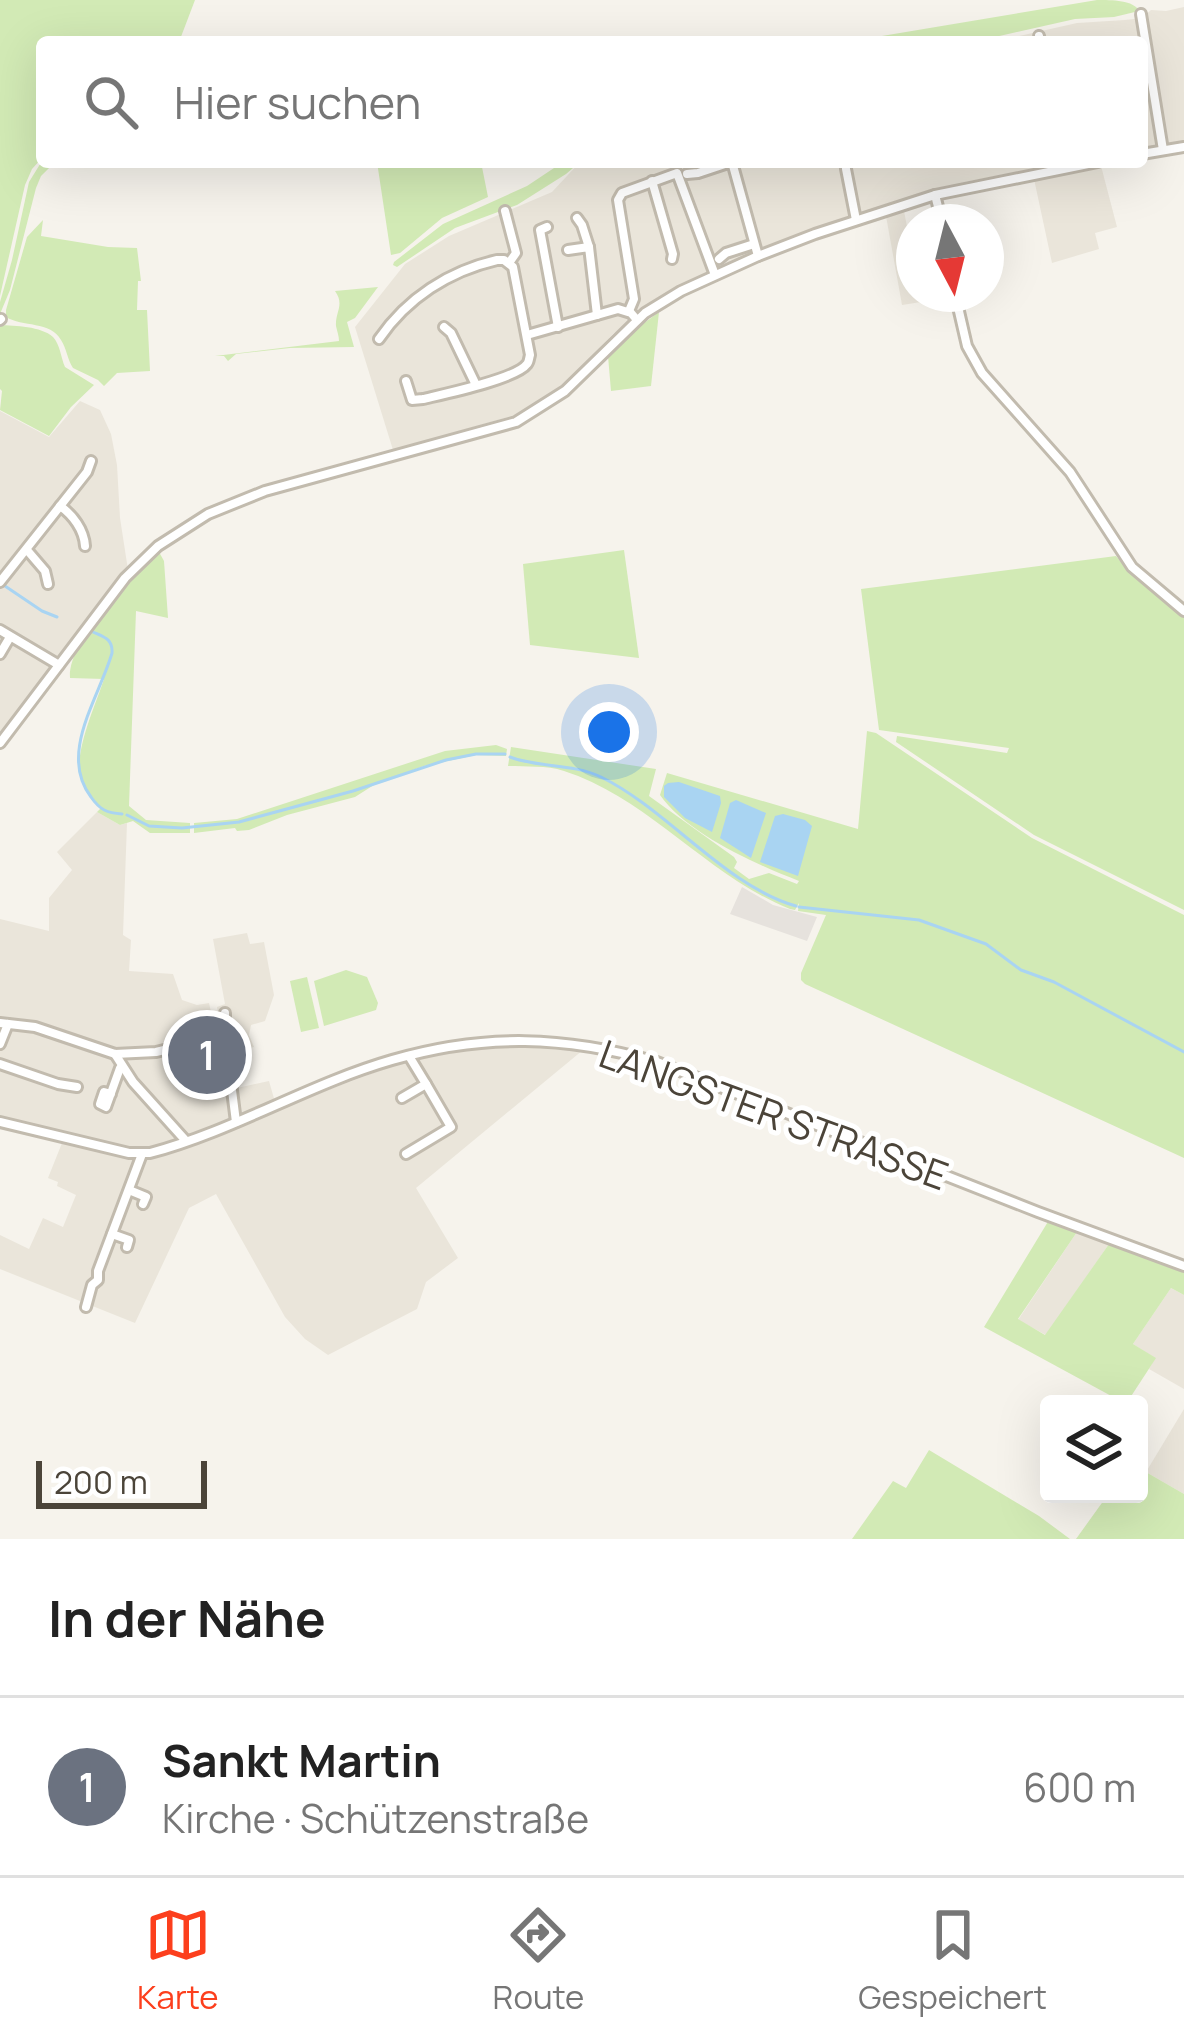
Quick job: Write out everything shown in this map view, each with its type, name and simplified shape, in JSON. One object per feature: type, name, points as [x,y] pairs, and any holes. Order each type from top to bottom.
[{"type":"street","points":[[1141,14],[1144,36]]},
{"type":"street","points":[[1148,59],[1162,150]]},
{"type":"street","points":[[1148,153],[1184,147]]},
{"type":"street","points":[[687,174],[713,168]]},
{"type":"street","points":[[734,168],[758,256]]},
{"type":"street","points":[[0,743],[125,578],[158,546],[194,522],[265,491],[516,422],[565,391],[637,320],[716,275],[856,220],[1047,168]]},
{"type":"street","points":[[846,169],[856,220]]},
{"type":"street","points":[[629,311],[634,299],[618,200],[622,193],[677,172],[716,275]]},
{"type":"street","points":[[652,182],[672,260]]},
{"type":"street","points":[[935,195],[937,204]]},
{"type":"street","points":[[505,211],[516,253],[509,263]]},
{"type":"street","points":[[577,218],[589,248],[597,315]]},
{"type":"street","points":[[547,227],[540,230],[558,327]]},
{"type":"street","points":[[719,259],[754,244]]},
{"type":"street","points":[[568,250],[589,248]]},
{"type":"street","points":[[380,339],[405,309],[441,281],[480,264],[509,263],[515,273],[529,363],[513,374],[412,400],[406,381]]},
{"type":"street","points":[[527,335],[619,309],[637,320]]},
{"type":"street","points":[[959,312],[967,346],[982,373],[1070,472],[1132,567],[1184,611]]},
{"type":"street","points":[[444,326],[476,385]]},
{"type":"street","points":[[0,582],[92,461]]},
{"type":"street","points":[[61,506],[70,513],[86,546]]},
{"type":"street","points":[[27,550],[38,560],[48,584]]},
{"type":"street","points":[[0,630],[59,665]]},
{"type":"street","points":[[0,654],[10,637]]},
{"type":"street","points":[[225,1013],[236,1122]]},
{"type":"street","points":[[0,1044],[4,1023],[35,1027],[115,1054],[156,1052],[225,1035]]},
{"type":"street","name":"LANGSTER STRASSE","points":[[0,1122],[142,1154],[187,1141],[390,1060],[472,1043],[571,1042],[657,1062],[1184,1266]]},
{"type":"street","points":[[115,1054],[187,1141]]},
{"type":"street","points":[[406,1154],[452,1127],[409,1056]]},
{"type":"street","points":[[0,1064],[77,1087]]},
{"type":"street","points":[[111,1094],[121,1066]]},
{"type":"street","points":[[402,1098],[426,1084]]},
{"type":"street","points":[[86,1307],[142,1154]]},
{"type":"street","points":[[129,1190],[146,1197],[143,1204]]},
{"type":"street","points":[[112,1234],[129,1240],[127,1247]]},
{"type":"shaded area","points":[[1184,7],[1184,143],[1148,149],[1148,36],[1019,36],[1077,23],[1142,18],[1151,10]]},
{"type":"shaded area","points":[[574,168],[1036,168],[965,182],[852,216],[756,252],[658,298],[613,334],[563,386],[515,415],[393,450],[355,327],[405,264],[449,236],[552,192]]},
{"type":"shaded area","points":[[1052,168],[1102,168],[1117,227],[1095,233],[1099,249],[1052,263],[1034,179],[1053,173]]},
{"type":"shaded area","points":[[896,213],[896,272],[886,216]]},
{"type":"shaded area","points":[[80,401],[100,410],[111,434],[128,570],[0,738],[0,411],[49,437]]},
{"type":"shaded area","points":[[97,812],[120,825],[127,823],[123,935],[131,940],[129,971],[173,974],[182,1000],[209,1003],[211,1012],[218,1013],[217,1007],[225,1004],[213,939],[247,933],[250,944],[264,942],[274,995],[265,1021],[251,1025],[254,1047],[231,1052],[231,1065],[237,1088],[269,1081],[277,1109],[400,1063],[474,1047],[583,1050],[416,1188],[458,1258],[426,1282],[417,1309],[328,1355],[285,1317],[216,1194],[189,1208],[135,1323],[0,1269],[0,1235],[29,1249],[43,1218],[63,1227],[76,1195],[48,1178],[66,1133],[0,1118],[0,919],[49,931],[49,898],[72,870],[57,852]]},
{"type":"shaded area","points":[[742,887],[773,905],[817,917],[807,941],[730,914]]},
{"type":"shaded area","points":[[1077,1232],[1109,1244],[1046,1335],[1018,1320]]},
{"type":"shaded area","points":[[1171,1288],[1184,1295],[1184,1389],[1149,1369],[1155,1358],[1133,1344]]},
{"type":"shaded area","points":[[1184,1409],[1184,1494],[1148,1473]]},
{"type":"green space","points":[[0,0],[195,0],[181,36],[36,36],[36,165],[25,185],[0,296]]},
{"type":"green space","points":[[1097,0],[1127,3],[1139,11],[1000,36],[882,36]]},
{"type":"green space","points":[[38,168],[49,168],[36,188],[0,314],[0,302],[29,182]]},
{"type":"green space","points":[[378,168],[482,168],[488,197],[442,218],[400,253],[391,255]]},
{"type":"green space","points":[[554,168],[573,168],[517,205],[455,228],[397,267],[393,265],[443,224],[527,186]]},
{"type":"green space","points":[[43,220],[41,236],[137,248],[141,281],[137,310],[147,310],[150,371],[117,373],[104,386],[73,368],[56,334],[6,317],[27,237]]},
{"type":"green space","points":[[378,287],[347,322],[354,347],[236,354],[228,361],[215,356],[339,341],[335,291]]},
{"type":"green space","points":[[659,312],[651,386],[611,391],[608,356]]},
{"type":"green space","points":[[0,325],[48,333],[65,367],[94,385],[49,436],[0,410]]},
{"type":"green space","points":[[624,550],[639,658],[530,645],[523,564]]},
{"type":"green space","points":[[159,552],[164,561],[168,618],[136,611],[129,806],[146,820],[190,823],[190,833],[150,833],[133,821],[120,825],[97,812],[101,808],[80,775],[83,740],[104,679],[70,678],[78,646],[101,611]]},
{"type":"green space","points":[[1116,556],[1133,576],[1184,614],[1184,910],[1034,835],[896,742],[897,736],[1007,753],[1009,748],[879,730],[861,589]]},
{"type":"green space","points":[[867,731],[1032,838],[1184,915],[1184,1158],[805,984],[801,973],[826,915],[798,911],[799,903],[795,910],[790,909],[760,895],[595,784],[557,769],[508,766],[511,747],[656,769],[649,796],[734,857],[734,868],[749,879],[769,873],[797,884],[799,881],[743,857],[687,822],[660,795],[667,773],[858,829]]},
{"type":"green space","points":[[496,745],[507,749],[506,756],[476,755],[424,766],[377,783],[355,797],[249,830],[194,833],[194,823],[237,819],[445,751]]},
{"type":"green space","points":[[346,970],[367,977],[378,1003],[376,1010],[324,1026],[314,981]]},
{"type":"green space","points":[[307,977],[319,1028],[301,1032],[290,981]]},
{"type":"green space","points":[[1049,1220],[1077,1232],[1018,1319],[1045,1335],[1109,1244],[1184,1270],[1184,1295],[1171,1288],[1133,1344],[1156,1358],[1132,1395],[1109,1395],[984,1327]]},
{"type":"green space","points":[[929,1450],[1070,1539],[852,1539],[893,1481],[906,1488]]},
{"type":"green space","points":[[1148,1473],[1184,1494],[1184,1539],[1076,1539],[1102,1503],[1148,1503]]},
{"type":"water","points":[[679,782],[720,796],[712,832],[685,818],[664,797],[664,786]]},
{"type":"water","points":[[736,800],[766,813],[751,858],[720,838],[730,803]]},
{"type":"water","points":[[783,814],[812,826],[798,876],[760,862],[775,816]]},
{"type":"waterway","points":[[2,584],[57,617]]},
{"type":"waterway","points":[[93,632],[109,642],[112,653],[84,726],[79,763],[94,801],[104,810],[122,814]]},
{"type":"waterway","points":[[127,815],[149,826],[239,822],[446,760],[505,754]]},
{"type":"waterway","points":[[510,757],[601,777],[745,882],[796,906]]},
{"type":"waterway","points":[[799,907],[919,920],[986,944],[1021,970],[1054,982],[1184,1052]]},
{"type":"place","name":"Sankt Martin","points":[[207,1055]]}]
